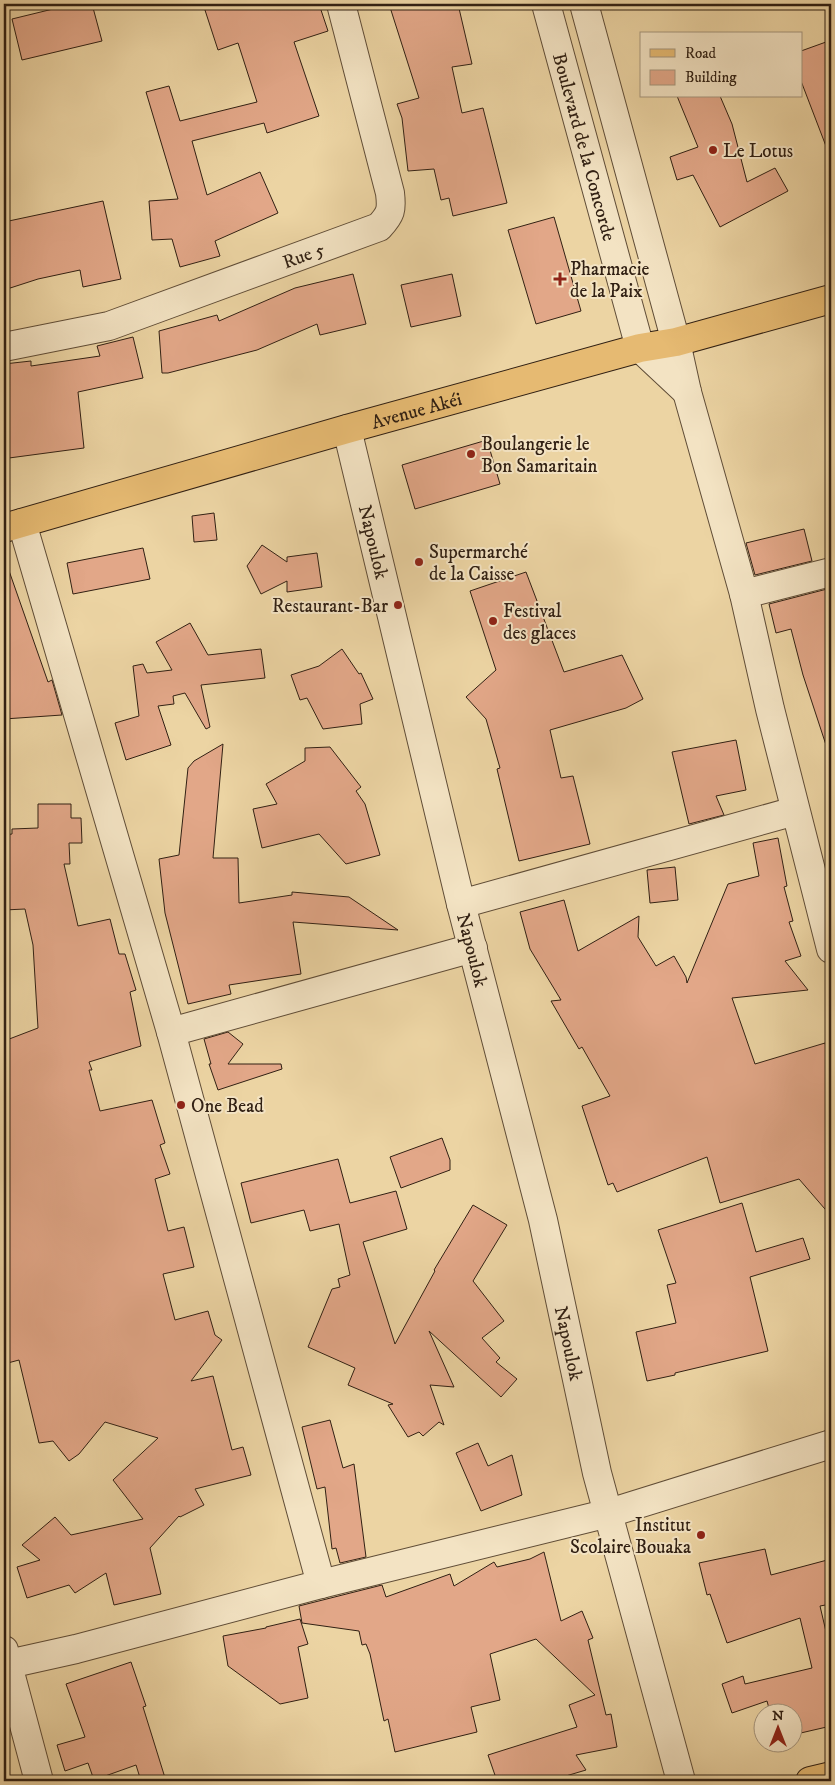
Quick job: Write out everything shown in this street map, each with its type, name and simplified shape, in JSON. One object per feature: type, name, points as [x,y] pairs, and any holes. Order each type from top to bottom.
[{"type":"main road","name":"Avenue Akéi","points":[[13,526],[347,429],[640,348],[676,342],[831,300]]},
{"type":"main road","points":[[810,1781],[831,1776]]},
{"type":"street","name":"Rue 5","points":[[4,347],[109,326],[379,227],[389,216],[392,207],[390,193],[341,4]]},
{"type":"street","name":"Boulevard de la Concorde","points":[[546,4],[640,348]]},
{"type":"street","name":"Boulevard de la Concorde","points":[[584,4],[676,342],[687,392],[744,594],[795,811],[831,949]]},
{"type":"street","points":[[640,348],[687,392]]},
{"type":"street","name":"Napoulok","points":[[347,429],[461,904],[543,1220],[598,1473],[681,1781]]},
{"type":"street","points":[[13,526],[171,1032],[321,1584]]},
{"type":"street","points":[[744,594],[831,572]]},
{"type":"street","points":[[461,904],[795,811]]},
{"type":"street","points":[[171,1032],[473,948]]},
{"type":"street","points":[[39,1781],[5,1660],[76,1649],[321,1584],[609,1513],[831,1444]]},
{"type":"building","points":[[51,4],[92,4],[102,41],[22,60],[12,19],[53,9]]},
{"type":"building","points":[[203,4],[319,4],[328,31],[294,42],[319,116],[267,133],[264,123],[192,141],[207,195],[260,172],[278,213],[215,241],[220,256],[180,267],[172,239],[152,240],[149,201],[178,199],[146,92],[169,86],[180,121],[257,102],[238,43],[218,50]]},
{"type":"building","points":[[389,4],[458,4],[472,64],[452,67],[462,113],[483,108],[507,203],[453,216],[449,198],[441,200],[434,169],[408,171],[402,118],[397,104],[419,98]]},
{"type":"building","points":[[826,42],[831,56],[831,154],[829,154],[802,84],[802,51]]},
{"type":"building","points":[[678,98],[721,98],[732,124],[747,182],[775,168],[788,191],[720,227],[693,175],[677,180],[670,157],[698,147]]},
{"type":"building","points":[[103,201],[121,279],[83,287],[80,270],[38,279],[4,290],[4,222]]},
{"type":"building","points":[[554,217],[581,311],[536,324],[508,230]]},
{"type":"building","points":[[353,274],[366,324],[320,335],[317,324],[257,350],[162,373],[159,331],[217,315],[219,321],[295,288]]},
{"type":"building","points":[[452,274],[461,316],[411,327],[401,285]]},
{"type":"building","points":[[133,337],[143,378],[78,392],[84,448],[9,458],[4,414],[4,364],[31,361],[31,366],[100,356],[97,346]]},
{"type":"building","points":[[487,440],[500,484],[415,509],[402,465]]},
{"type":"building","points":[[214,513],[217,540],[194,542],[192,516]]},
{"type":"building","points":[[804,529],[812,561],[755,575],[746,543]]},
{"type":"building","points":[[262,545],[287,562],[287,557],[317,553],[322,587],[287,592],[287,581],[261,594],[247,566]]},
{"type":"building","points":[[143,548],[150,579],[73,594],[67,563]]},
{"type":"building","points":[[7,565],[48,682],[52,680],[62,715],[4,719],[4,566]]},
{"type":"building","points":[[526,572],[564,672],[622,655],[643,699],[626,708],[550,730],[561,778],[573,776],[590,844],[519,861],[497,769],[500,768],[486,719],[466,697],[496,670],[470,591]]},
{"type":"building","points":[[831,588],[831,744],[826,745],[803,675],[791,629],[776,633],[769,604]]},
{"type":"building","points":[[190,623],[208,655],[261,649],[265,678],[201,685],[210,727],[206,729],[185,693],[173,696],[174,704],[158,706],[171,745],[126,760],[115,723],[139,716],[133,666],[143,664],[147,673],[172,670],[156,642]]},
{"type":"building","points":[[342,649],[359,674],[361,673],[373,699],[360,704],[362,724],[323,729],[307,698],[300,700],[291,675],[319,666]]},
{"type":"building","points":[[736,740],[746,790],[716,796],[724,815],[689,824],[672,752]]},
{"type":"building","points":[[223,744],[213,858],[238,858],[239,903],[292,895],[292,892],[349,897],[398,930],[293,922],[301,974],[229,985],[231,994],[188,1004],[165,913],[159,859],[179,855],[188,768],[194,761]]},
{"type":"building","points":[[330,747],[361,787],[356,791],[365,804],[380,855],[346,864],[319,834],[262,848],[253,809],[277,804],[266,784],[305,761],[305,748]]},
{"type":"building","points":[[38,804],[71,804],[71,818],[81,818],[82,843],[69,843],[70,864],[64,864],[78,926],[110,919],[119,954],[125,954],[136,990],[130,992],[141,1046],[89,1062],[92,1070],[89,1070],[100,1111],[152,1100],[165,1143],[160,1145],[170,1174],[155,1179],[168,1231],[184,1227],[194,1267],[163,1274],[175,1320],[208,1311],[215,1335],[222,1340],[191,1381],[213,1376],[232,1450],[243,1447],[251,1475],[195,1489],[204,1505],[179,1516],[150,1548],[161,1594],[114,1605],[106,1573],[75,1593],[69,1585],[27,1598],[17,1567],[40,1560],[22,1545],[55,1517],[71,1535],[143,1519],[113,1480],[158,1438],[105,1422],[79,1454],[69,1461],[53,1441],[39,1443],[19,1360],[4,1364],[4,1041],[38,1028],[33,945],[25,909],[4,910],[4,835],[12,834],[12,829],[38,828]]},
{"type":"building","points":[[778,838],[787,886],[784,887],[793,921],[789,922],[801,956],[785,961],[808,990],[732,998],[755,1064],[825,1043],[831,1067],[831,1216],[799,1179],[720,1203],[707,1157],[617,1192],[613,1183],[608,1185],[582,1106],[610,1096],[582,1047],[579,1049],[551,1001],[561,1000],[530,949],[520,912],[564,900],[578,951],[639,916],[638,937],[656,966],[674,956],[686,977],[687,983],[728,884],[759,876],[753,843]]},
{"type":"building","points":[[675,867],[678,900],[650,903],[647,870]]},
{"type":"building","points":[[228,1032],[243,1044],[228,1064],[281,1064],[282,1069],[218,1090],[209,1064],[211,1064],[204,1039]]},
{"type":"building","points":[[442,1138],[450,1160],[450,1170],[401,1188],[390,1157]]},
{"type":"building","points":[[338,1159],[350,1203],[396,1191],[407,1229],[363,1242],[395,1344],[434,1270],[473,1205],[507,1225],[473,1281],[504,1321],[482,1338],[500,1358],[496,1362],[517,1379],[501,1397],[429,1331],[454,1387],[430,1385],[444,1425],[439,1422],[423,1436],[419,1432],[408,1437],[388,1405],[393,1404],[348,1385],[355,1368],[308,1347],[332,1289],[340,1287],[338,1279],[350,1275],[339,1224],[310,1231],[304,1210],[251,1223],[241,1183]]},
{"type":"building","points":[[742,1203],[756,1252],[803,1238],[810,1259],[750,1277],[768,1351],[647,1381],[636,1332],[676,1323],[667,1285],[676,1283],[658,1230]]},
{"type":"building","points":[[330,1420],[343,1468],[354,1464],[366,1557],[340,1563],[336,1548],[332,1549],[325,1487],[317,1489],[302,1427]]},
{"type":"building","points":[[478,1443],[488,1466],[512,1455],[522,1495],[481,1511],[456,1453]]},
{"type":"building","points":[[765,1549],[771,1575],[831,1559],[831,1604],[820,1606],[831,1653],[831,1726],[802,1733],[802,1702],[752,1702],[752,1706],[732,1713],[722,1684],[743,1676],[745,1684],[812,1668],[800,1618],[727,1643],[710,1594],[707,1595],[699,1563]]},
{"type":"building","points":[[544,1552],[561,1621],[582,1611],[593,1638],[588,1640],[606,1715],[611,1714],[617,1747],[576,1755],[586,1770],[549,1781],[497,1781],[488,1755],[577,1727],[569,1705],[595,1695],[536,1639],[490,1654],[500,1700],[471,1707],[477,1732],[395,1752],[388,1719],[384,1721],[370,1654],[366,1644],[362,1645],[359,1631],[302,1623],[299,1606],[382,1585],[386,1597],[450,1574],[454,1586],[494,1562],[497,1567],[530,1559]]},
{"type":"building","points":[[300,1619],[308,1644],[298,1647],[308,1698],[280,1704],[228,1666],[223,1636]]},
{"type":"building","points":[[131,1662],[146,1706],[143,1707],[166,1781],[141,1781],[136,1765],[94,1780],[88,1763],[65,1771],[57,1745],[85,1737],[66,1684]]},
{"type":"place","name":"Le Lotus","points":[[713,150]]},
{"type":"place","name":"Pharmacie de la Paix","points":[[560,279]]},
{"type":"place","name":"Boulangerie le Bon Samaritain","points":[[471,454]]},
{"type":"place","name":"Supermarché de la Caisse","points":[[419,562]]},
{"type":"place","name":"Restaurant-Bar","points":[[398,605]]},
{"type":"place","name":"Festival des glaces","points":[[493,621]]},
{"type":"place","name":"One Bead","points":[[181,1105]]},
{"type":"place","name":"Institut Scolaire Bouaka","points":[[701,1535]]}]
